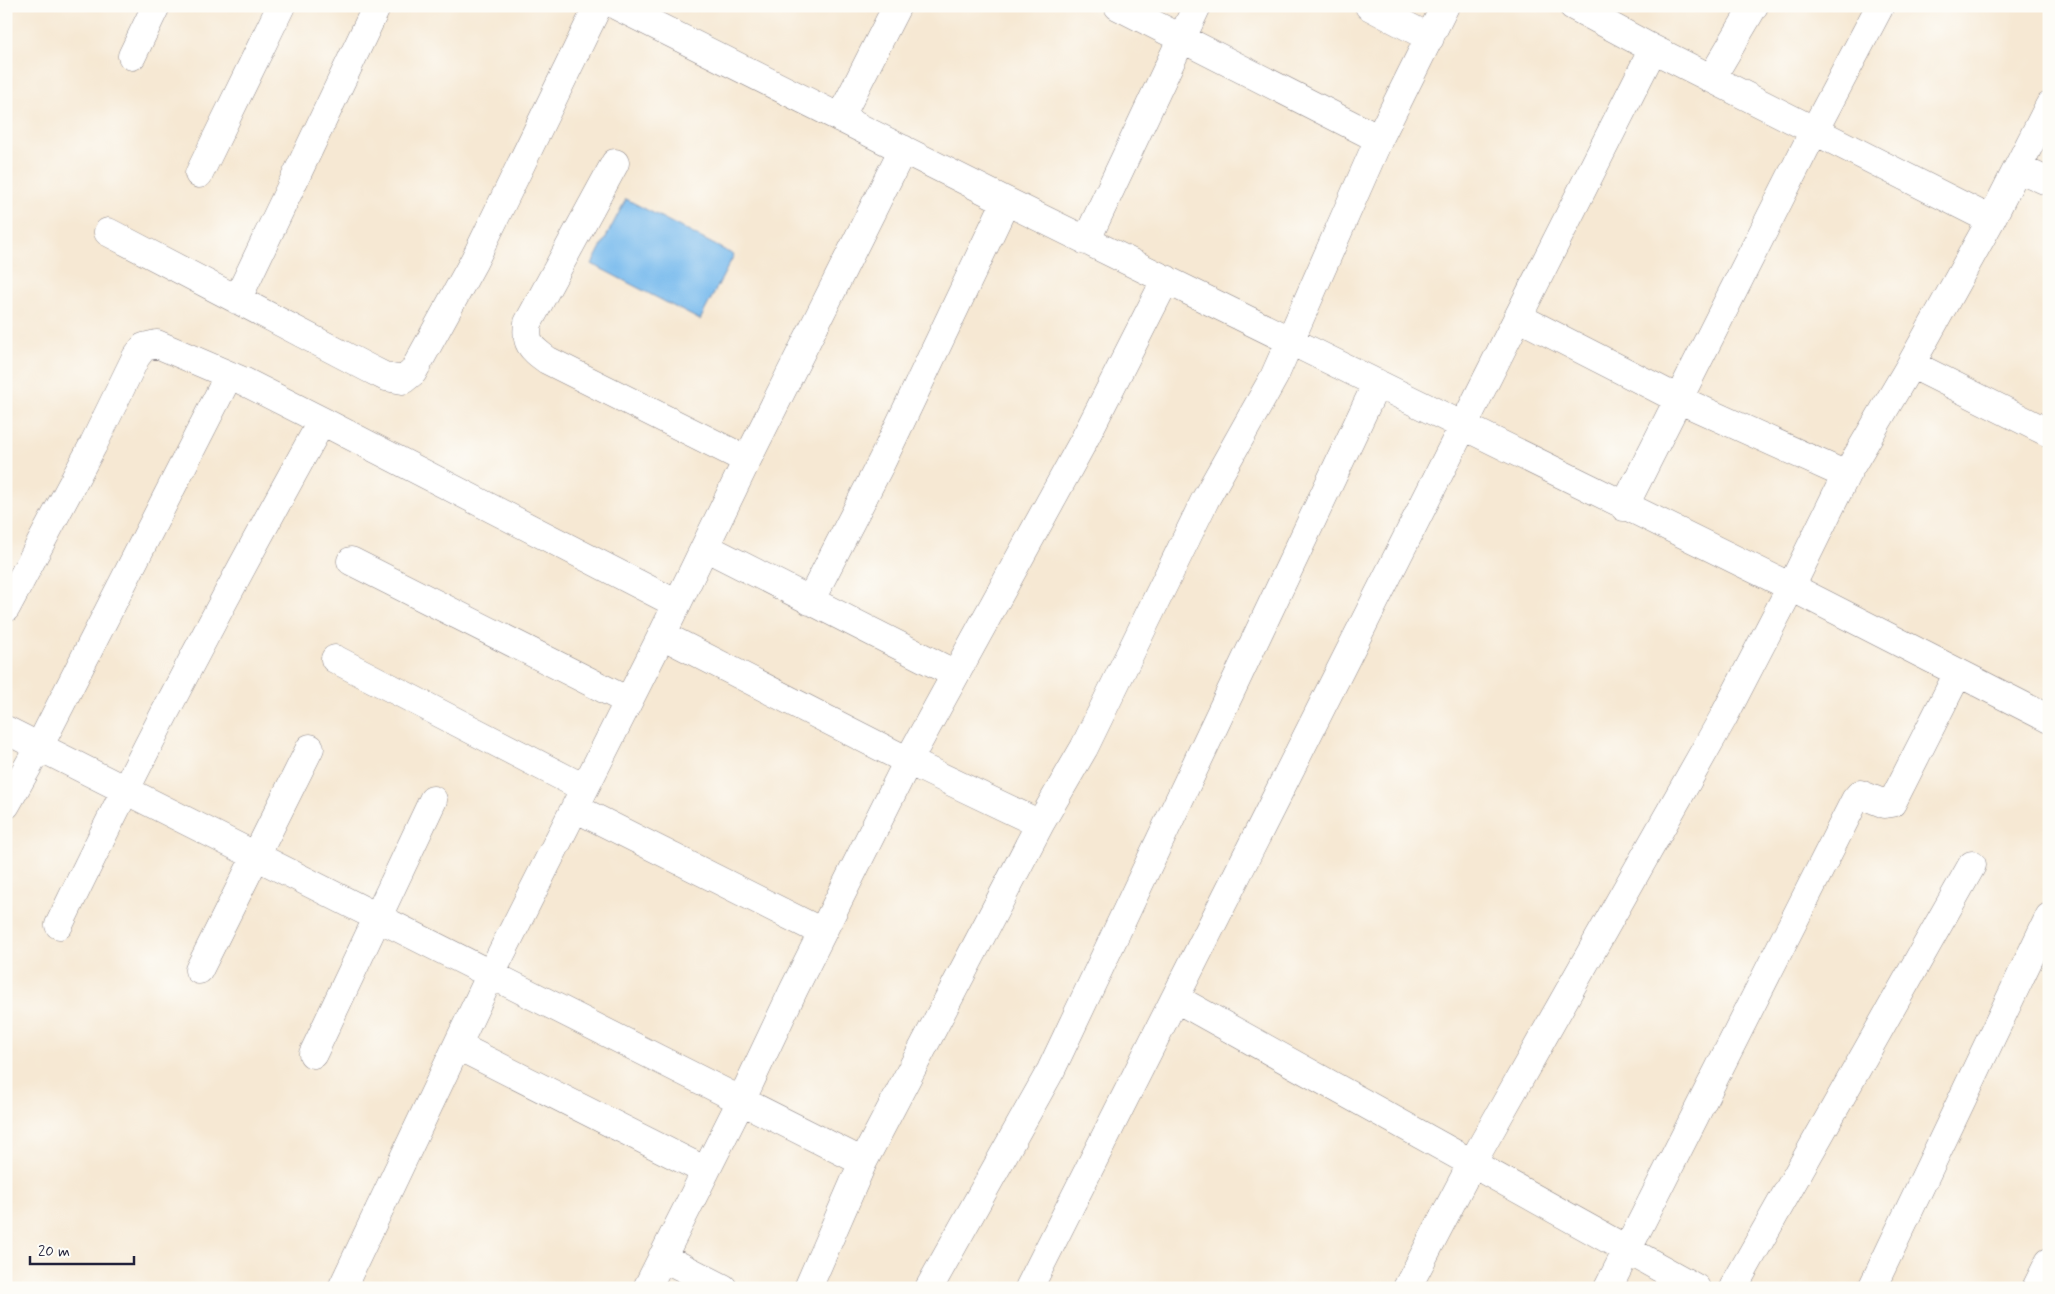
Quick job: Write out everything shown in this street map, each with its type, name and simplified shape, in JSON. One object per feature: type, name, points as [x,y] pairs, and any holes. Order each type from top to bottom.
[{"type":"street","points":[[132,56],[156,6]]},
{"type":"street","points":[[199,174],[281,6]]},
{"type":"street","points":[[237,300],[377,6]]},
{"type":"street","points":[[108,232],[386,377],[403,380],[412,372],[474,261],[598,6]]},
{"type":"street","points":[[617,6],[1086,241],[1289,339],[1624,507],[1792,587],[1958,674],[2049,719]]},
{"type":"street","points":[[840,118],[898,6]]},
{"type":"street","points":[[1118,6],[1379,140]]},
{"type":"street","points":[[1086,241],[1197,6]]},
{"type":"street","points":[[1369,6],[1430,38]]},
{"type":"street","points":[[808,1288],[863,1162],[1040,824],[1084,748],[1206,500],[1274,377],[1289,339],[1379,140],[1445,6]]},
{"type":"street","points":[[1573,6],[1610,15],[1652,49],[1990,220]]},
{"type":"street","points":[[1711,79],[1754,6]]},
{"type":"street","points":[[1624,507],[1814,131],[1880,6]]},
{"type":"street","points":[[1029,1288],[1652,49]]},
{"type":"street","points":[[1407,1288],[1471,1164],[1723,718],[1792,587],[1846,476],[1911,364],[2018,168],[2049,106]]},
{"type":"street","points":[[342,1288],[491,974],[662,635],[747,460],[903,149]]},
{"type":"street","points":[[615,163],[528,323],[526,337],[533,349],[547,360],[747,460]]},
{"type":"street","points":[[2018,168],[2049,182]]},
{"type":"street","points":[[810,601],[882,461],[1006,201]]},
{"type":"street","points":[[646,1288],[742,1101],[822,932],[908,761],[1084,442],[1166,279]]},
{"type":"street","points":[[1518,317],[1678,399],[1846,476]]},
{"type":"street","points":[[6,608],[93,445],[136,357],[144,347],[157,344],[229,375],[322,421],[677,604]]},
{"type":"street","points":[[1911,364],[2049,433]]},
{"type":"street","points":[[6,805],[39,747],[229,375]]},
{"type":"street","points":[[928,1288],[1051,1070],[1377,383]]},
{"type":"street","points":[[58,924],[124,790],[262,528],[322,421]]},
{"type":"street","points":[[705,547],[956,674]]},
{"type":"street","points":[[351,562],[628,701]]},
{"type":"street","points":[[662,635],[908,761],[1040,824]]},
{"type":"street","points":[[335,659],[822,932]]},
{"type":"street","points":[[1608,1288],[1855,800],[1860,794],[1885,804],[1892,802],[1958,674]]},
{"type":"street","points":[[6,730],[863,1162]]},
{"type":"street","points":[[199,970],[310,748]]},
{"type":"street","points":[[313,1054],[433,800]]},
{"type":"street","points":[[1732,1288],[1972,865]]},
{"type":"street","points":[[1872,1288],[2049,917]]},
{"type":"street","points":[[1175,998],[1696,1288]]},
{"type":"street","points":[[458,1046],[706,1171]]},
{"type":"street","points":[[662,1257],[723,1288]]},
{"type":"street","points":[[2036,1288],[2049,1262]]},
{"type":"water","points":[[626,199],[734,255],[700,320],[592,264]]}]
